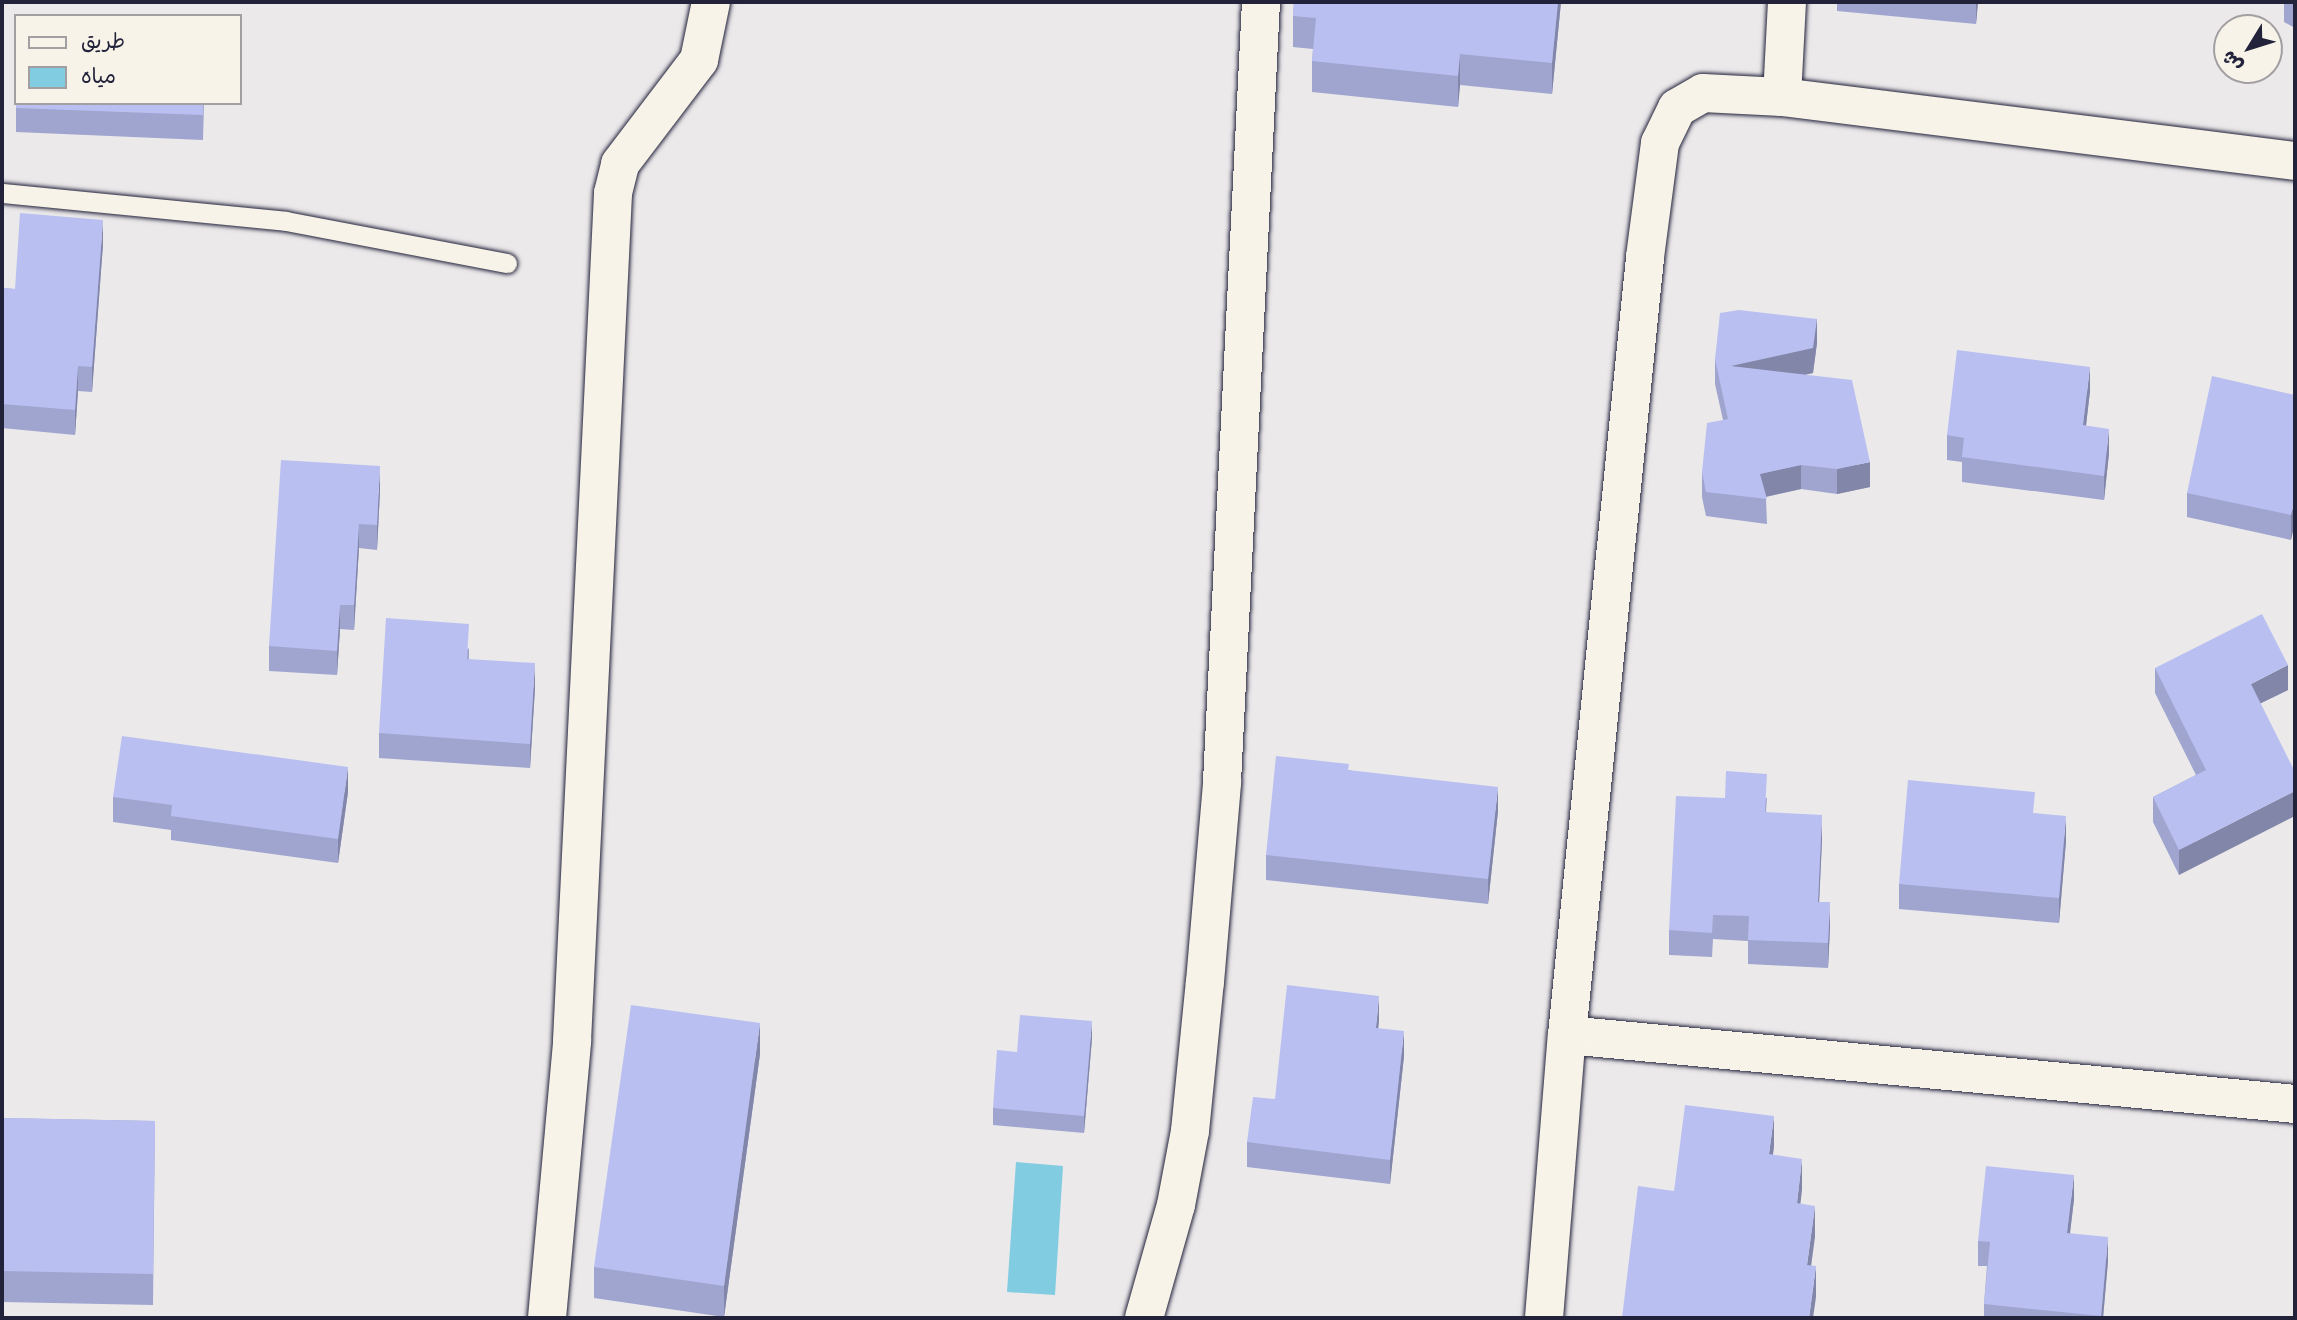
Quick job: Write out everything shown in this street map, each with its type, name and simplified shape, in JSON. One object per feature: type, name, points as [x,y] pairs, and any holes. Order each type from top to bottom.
[{"type":"street","points":[[547,1318],[572,1041],[613,193],[620,164],[699,60],[711,2]]},
{"type":"street","points":[[1144,1318],[1176,1205],[1190,1131],[1205,982],[1222,782],[1261,2]]},
{"type":"street","points":[[1782,97],[1787,2]]},
{"type":"street","points":[[1544,1318],[1567,1035],[1660,143],[1677,108],[1689,98],[1726,93],[1782,97],[2295,161]]},
{"type":"street","points":[[1567,1035],[2295,1104]]},
{"type":"lane","points":[[2,193],[286,221],[508,262]]},
{"type":"water","points":[[1016,1162],[1063,1166],[1055,1295],[1007,1292]]},
{"type":"building","points":[[1294,2],[1558,2],[1552,63],[1460,54],[1458,76],[1312,61],[1316,18],[1293,16]]},
{"type":"building","points":[[16,105],[203,105],[203,115],[16,108]]},
{"type":"building","points":[[20,213],[103,220],[92,367],[78,366],[75,410],[2,404],[2,288],[15,289]]},
{"type":"building","points":[[1739,310],[1817,319],[1813,348],[1731,366],[1852,380],[1870,462],[1837,469],[1801,465],[1760,474],[1767,499],[1706,492],[1702,472],[1707,423],[1728,419],[1715,359],[1720,313]]},
{"type":"building","points":[[1957,350],[2090,367],[2083,425],[2109,429],[2104,476],[1962,457],[1964,438],[1947,435]]},
{"type":"building","points":[[2212,376],[2295,395],[2295,498],[2291,515],[2187,493]]},
{"type":"building","points":[[281,460],[380,466],[377,525],[359,524],[354,605],[340,605],[337,651],[269,646]]},
{"type":"building","points":[[2262,614],[2288,665],[2251,684],[2295,772],[2295,791],[2179,850],[2153,797],[2206,770],[2155,668]]},
{"type":"building","points":[[386,618],[469,624],[467,659],[535,663],[530,744],[379,733]]},
{"type":"building","points":[[122,736],[348,767],[338,839],[171,816],[172,805],[113,797]]},
{"type":"building","points":[[1276,756],[1349,764],[1348,770],[1498,787],[1488,879],[1266,855]]},
{"type":"building","points":[[1726,771],[1767,774],[1765,812],[1822,815],[1818,902],[1830,902],[1828,943],[1748,940],[1749,916],[1713,915],[1712,933],[1669,930],[1676,796],[1725,798]]},
{"type":"building","points":[[1908,780],[2035,792],[2033,813],[2066,816],[2059,898],[1899,884]]},
{"type":"building","points":[[1287,985],[1379,996],[1376,1028],[1404,1031],[1390,1160],[1247,1142],[1253,1097],[1275,1099]]},
{"type":"building","points":[[631,1005],[760,1023],[724,1286],[594,1267]]},
{"type":"building","points":[[1020,1015],[1092,1021],[1084,1116],[993,1108],[997,1050],[1017,1052]]},
{"type":"building","points":[[1685,1105],[1774,1116],[1769,1154],[1802,1159],[1797,1203],[1815,1206],[1807,1265],[1816,1266],[1809,1318],[1622,1318],[1638,1186],[1674,1191]]},
{"type":"building","points":[[2,1118],[155,1121],[153,1274],[2,1271]]},
{"type":"building","points":[[1986,1166],[2074,1175],[2067,1233],[2108,1237],[2101,1316],[1984,1304],[1990,1242],[1978,1241]]}]
